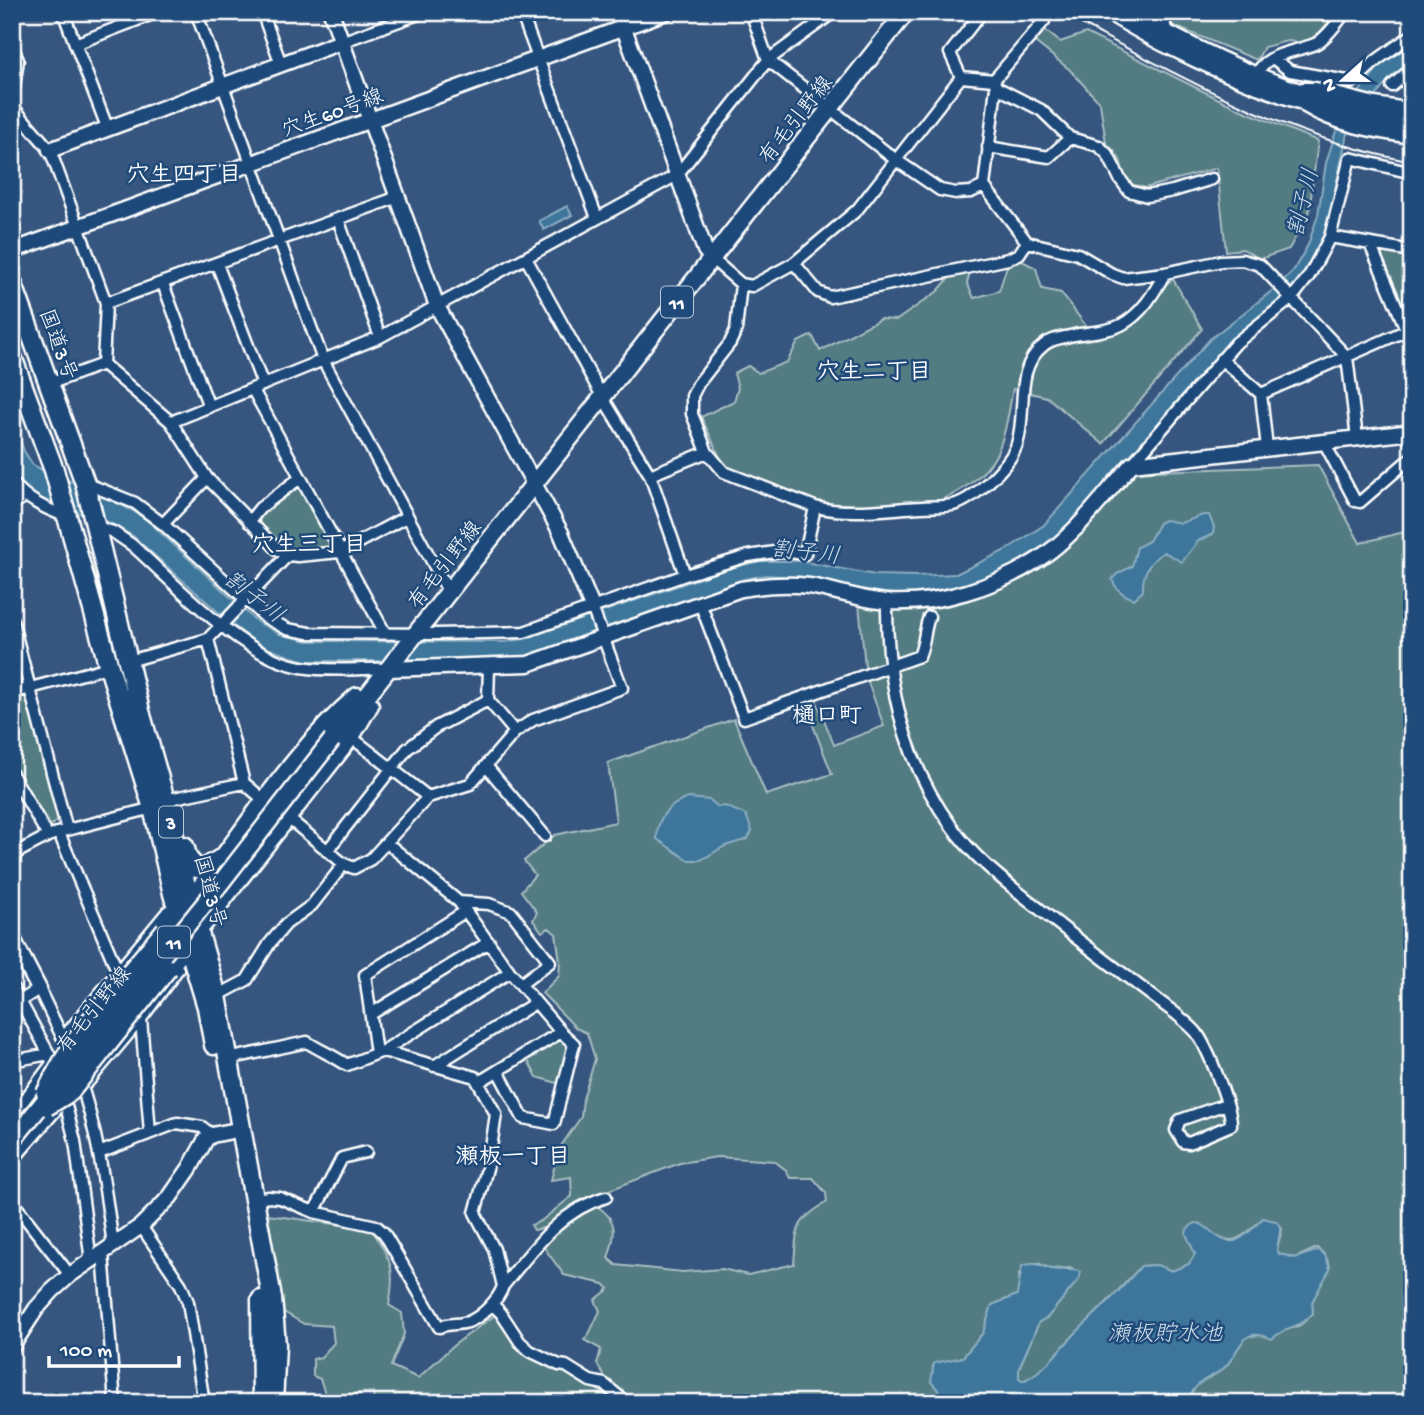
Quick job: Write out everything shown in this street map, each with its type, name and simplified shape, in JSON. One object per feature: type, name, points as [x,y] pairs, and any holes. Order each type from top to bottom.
[{"type":"highway","name":"国道3号","points":[[12,282],[86,485],[92,523],[129,661],[206,1007],[256,1199],[272,1298],[276,1345],[274,1403]]},
{"type":"highway","name":"3","points":[[12,315],[61,462],[92,523]]},
{"type":"highway","name":"国道3号","points":[[12,357],[19,393],[61,462],[66,513],[109,667],[159,804]]},
{"type":"highway","points":[[159,804],[193,866],[206,868],[222,858]]},
{"type":"highway","name":"国道3号","points":[[193,939],[217,996],[228,1059],[261,1300],[262,1403]]},
{"type":"main road","name":"有毛引野線","points":[[12,1140],[205,903],[906,12]]},
{"type":"main road","points":[[35,1114],[69,1093],[193,939],[351,737],[392,664]]},
{"type":"main road","points":[[35,1114],[57,1067],[73,1044],[184,908],[265,801],[333,717],[392,664]]},
{"type":"street","points":[[63,12],[107,127]]},
{"type":"street","points":[[75,44],[158,12]]},
{"type":"street","points":[[196,12],[323,360],[448,592]]},
{"type":"street","points":[[262,12],[281,64]]},
{"type":"street","points":[[288,818],[344,864],[354,868],[371,859],[428,797],[470,784],[515,732],[533,720],[622,688],[561,533],[437,306],[331,12]]},
{"type":"street","points":[[50,150],[424,12]]},
{"type":"street","points":[[521,12],[597,218]]},
{"type":"street","points":[[618,12],[705,250],[741,284],[752,286],[794,263],[857,209],[961,77]]},
{"type":"street","name":"穴生60号線","points":[[12,251],[666,12]]},
{"type":"street","points":[[751,12],[768,60],[896,160],[940,190],[971,192],[985,186]]},
{"type":"street","points":[[171,422],[380,337],[677,175],[768,60],[834,12]]},
{"type":"street","points":[[961,77],[950,52],[982,12]]},
{"type":"street","points":[[1030,12],[1044,21],[995,84],[985,186],[1027,242],[1078,254],[1123,278],[1165,273],[1221,261],[1242,260],[1260,265],[1348,357],[1357,438]]},
{"type":"street","points":[[1107,12],[1168,46],[1290,93],[1412,118]]},
{"type":"street","points":[[1129,12],[1255,80]]},
{"type":"street","points":[[1165,12],[1165,32]]},
{"type":"street","points":[[1255,80],[1266,61],[1290,50],[1316,43],[1346,12]]},
{"type":"street","points":[[1273,58],[1290,71],[1353,82],[1377,60],[1412,35]]},
{"type":"street","points":[[12,45],[18,60],[12,100]]},
{"type":"street","points":[[1392,86],[1412,68]]},
{"type":"street","points":[[961,77],[995,84],[1041,110],[1070,138],[1099,146],[1108,155],[1129,191],[1147,196],[1173,191],[1212,178]]},
{"type":"street","points":[[1290,93],[1315,88],[1412,109]]},
{"type":"street","points":[[1290,93],[1319,116],[1412,138]]},
{"type":"street","points":[[1309,99],[1340,114],[1412,129]]},
{"type":"street","points":[[12,106],[50,150],[106,303],[103,363]]},
{"type":"street","points":[[988,147],[1049,158],[1070,138]]},
{"type":"street","points":[[92,523],[132,545],[224,623],[244,644],[274,659],[302,667],[392,664],[489,667],[528,664],[602,635],[741,589],[767,584],[809,586],[887,602],[927,601],[956,595],[987,584],[1040,558],[1076,526],[1221,359],[1309,276],[1330,237],[1350,158],[1412,173]]},
{"type":"street","points":[[106,303],[398,197]]},
{"type":"street","points":[[338,219],[380,337]]},
{"type":"street","points":[[1330,237],[1412,251]]},
{"type":"street","points":[[794,263],[818,292],[830,297],[1008,259],[1019,254],[1027,242]]},
{"type":"street","points":[[1370,244],[1409,329],[1412,343]]},
{"type":"street","points":[[526,258],[603,398],[650,475],[685,575]]},
{"type":"street","points":[[218,264],[263,385]]},
{"type":"street","points":[[741,284],[740,306],[733,337],[692,396],[692,414],[707,452],[724,472],[815,507],[831,510],[876,510],[953,505],[971,497],[989,481],[1017,447],[1022,424],[1024,371],[1044,344],[1055,339],[1120,326],[1142,309],[1165,273]]},
{"type":"street","points":[[163,284],[209,407]]},
{"type":"street","points":[[1261,394],[1409,329]]},
{"type":"street","points":[[1221,359],[1261,394],[1267,448]]},
{"type":"street","points":[[49,384],[103,363]]},
{"type":"street","points":[[103,363],[171,422],[207,478],[277,549],[288,555],[340,552],[406,517]]},
{"type":"street","points":[[253,390],[385,633]]},
{"type":"street","points":[[1132,464],[1412,432]]},
{"type":"street","points":[[1324,442],[1355,501],[1360,502],[1412,457]]},
{"type":"street","points":[[650,475],[707,452]]},
{"type":"street","points":[[163,524],[207,478]]},
{"type":"street","points":[[249,522],[260,508],[300,478]]},
{"type":"street","points":[[12,482],[25,497],[43,508],[66,513]]},
{"type":"street","points":[[86,485],[135,503],[163,524],[243,600],[265,617],[287,629],[309,633],[414,635],[524,632],[685,575],[748,556],[781,551],[805,554],[815,507]]},
{"type":"street","points":[[12,504],[25,497]]},
{"type":"street","points":[[129,661],[208,639],[288,555]]},
{"type":"street","points":[[887,602],[889,666],[893,693],[913,760],[952,827],[970,850],[1012,887],[1175,1013],[1197,1034],[1226,1104],[1231,1125],[1189,1143],[1179,1138],[1176,1130],[1180,1121],[1226,1104]]},
{"type":"street","points":[[700,603],[744,718],[919,656],[924,645],[924,632],[929,617]]},
{"type":"street","points":[[12,620],[32,688],[63,831],[117,973],[141,1019],[150,1133]]},
{"type":"street","points":[[208,639],[244,783],[265,801]]},
{"type":"street","points":[[12,693],[109,667]]},
{"type":"street","points":[[489,667],[488,700],[515,732]]},
{"type":"street","points":[[327,851],[407,749],[420,737],[488,700]]},
{"type":"street","points":[[351,737],[428,797]]},
{"type":"street","points":[[487,766],[545,836]]},
{"type":"street","points":[[12,774],[48,836]]},
{"type":"street","points":[[12,855],[63,831],[244,783]]},
{"type":"street","points":[[387,843],[463,907],[535,1003],[574,1044],[554,1124],[523,1118],[498,1070]]},
{"type":"street","points":[[217,996],[247,980],[270,943],[286,924],[312,905],[344,864]]},
{"type":"street","points":[[379,1052],[365,975],[463,907],[489,904],[510,912],[550,962],[521,985]]},
{"type":"street","points":[[64,1037],[168,911],[184,908]]},
{"type":"street","points":[[12,937],[64,1037],[90,1111],[99,1153],[102,1253],[115,1403]]},
{"type":"street","points":[[83,1088],[141,1019],[183,961],[193,939]]},
{"type":"street","points":[[371,1014],[489,942]]},
{"type":"street","points":[[228,1059],[307,1042],[326,1056],[334,1057],[347,1065],[358,1062],[510,972]]},
{"type":"street","points":[[12,987],[51,1058],[65,1100],[102,1253]]},
{"type":"street","points":[[20,1001],[39,989]]},
{"type":"street","points":[[434,1066],[535,1003]]},
{"type":"street","points":[[479,1082],[561,1032]]},
{"type":"street","points":[[379,1052],[475,1077],[496,1114],[489,1161],[475,1213],[494,1249],[503,1286]]},
{"type":"street","points":[[12,1058],[51,1058]]},
{"type":"street","points":[[13,1112],[51,1058]]},
{"type":"street","points":[[12,1161],[65,1100]]},
{"type":"street","points":[[99,1153],[177,1122],[202,1127],[212,1135]]},
{"type":"street","points":[[12,1346],[36,1309],[70,1275],[141,1226],[170,1197],[190,1168],[202,1144],[212,1135],[236,1130]]},
{"type":"street","points":[[314,1212],[342,1158],[366,1152]]},
{"type":"street","points":[[256,1199],[280,1198],[314,1212],[376,1226],[384,1233],[439,1327],[449,1323],[470,1322],[492,1304],[503,1286],[558,1224],[575,1209],[606,1197]]},
{"type":"street","points":[[12,1201],[70,1275]]},
{"type":"street","points":[[141,1226],[181,1285],[188,1302],[204,1403]]},
{"type":"street","points":[[492,1304],[520,1342],[530,1351],[566,1366],[590,1381],[604,1384],[627,1403]]},
{"type":"green space","points":[[1172,12],[1337,12],[1318,35],[1307,43],[1287,41],[1264,47],[1257,60],[1172,25]]},
{"type":"green space","points":[[1045,30],[1060,42],[1086,33],[1239,109],[1318,141],[1309,213],[1289,249],[1260,259],[1243,249],[1226,251],[1217,168],[1145,188],[1131,184],[1125,178],[1120,160],[1106,143],[1100,103],[1070,70],[1035,42]]},
{"type":"green space","points":[[1380,252],[1412,257],[1411,324],[1407,322],[1377,255]]},
{"type":"green space","points":[[1022,261],[1036,268],[1042,289],[1061,293],[1096,339],[1131,324],[1149,309],[1165,285],[1173,279],[1202,329],[1103,444],[1047,397],[1013,389],[1003,438],[992,461],[970,483],[934,503],[831,508],[726,470],[701,417],[734,401],[738,388],[734,373],[748,366],[759,373],[787,362],[798,342],[812,335],[820,351],[880,319],[897,320],[938,291],[957,269],[971,269],[967,283],[974,298],[999,291],[1007,266]]},
{"type":"green space","points":[[1318,465],[1360,543],[1412,530],[1412,1403],[1184,1403],[1198,1384],[1227,1365],[1247,1336],[1263,1335],[1272,1338],[1300,1325],[1313,1314],[1312,1302],[1330,1266],[1325,1255],[1317,1248],[1295,1258],[1279,1254],[1277,1249],[1282,1229],[1263,1218],[1247,1233],[1233,1240],[1219,1237],[1201,1224],[1192,1245],[1195,1254],[1189,1264],[1172,1271],[1157,1265],[1141,1266],[1045,1366],[1023,1381],[1019,1378],[1019,1368],[1039,1322],[1048,1317],[1079,1279],[1072,1268],[1051,1269],[1038,1263],[1019,1273],[1020,1288],[1017,1295],[992,1305],[983,1333],[963,1357],[933,1366],[932,1382],[939,1391],[940,1403],[621,1403],[597,1364],[601,1349],[584,1340],[600,1311],[595,1300],[609,1289],[604,1284],[564,1275],[543,1246],[554,1232],[580,1212],[595,1205],[603,1210],[612,1222],[614,1235],[608,1258],[616,1265],[683,1272],[722,1269],[748,1275],[794,1264],[799,1227],[808,1215],[827,1202],[826,1193],[813,1178],[790,1178],[786,1170],[774,1161],[717,1157],[680,1163],[575,1203],[548,1227],[534,1230],[531,1225],[541,1221],[572,1196],[571,1177],[551,1180],[559,1149],[581,1117],[583,1099],[595,1059],[587,1033],[576,1028],[542,993],[559,976],[560,961],[556,934],[549,928],[542,932],[533,920],[537,912],[521,891],[535,875],[524,861],[555,835],[616,822],[608,763],[734,719],[766,795],[832,774],[802,697],[813,692],[834,745],[884,726],[866,677],[859,604],[885,609],[1003,584],[1130,472]]},
{"type":"green space","points":[[296,485],[300,487],[332,545],[330,549],[306,550],[290,547],[259,523],[267,506]]},
{"type":"green space","points":[[24,694],[28,698],[59,818],[52,825],[45,822],[12,763],[12,697]]},
{"type":"green space","points":[[562,1037],[570,1047],[560,1084],[537,1077],[527,1059]]},
{"type":"green space","points":[[268,1215],[372,1229],[384,1249],[392,1273],[389,1305],[402,1313],[404,1334],[391,1366],[418,1378],[454,1345],[495,1315],[527,1356],[566,1371],[619,1403],[374,1403],[373,1392],[326,1396],[320,1379],[313,1376],[313,1359],[321,1357],[334,1343],[332,1326],[304,1324],[277,1308],[268,1252]]},
{"type":"water","points":[[1412,41],[1412,60],[1390,78],[1347,134],[1325,237],[1317,256],[1296,287],[1220,352],[1065,530],[1018,564],[961,589],[870,595],[811,578],[766,575],[744,579],[525,658],[307,661],[261,646],[234,626],[133,536],[108,522],[49,503],[29,493],[16,479],[12,469],[12,414],[24,451],[33,465],[86,487],[133,511],[148,521],[257,622],[280,634],[308,641],[504,642],[524,639],[723,570],[759,561],[799,561],[875,575],[956,574],[1006,550],[1044,525],[1210,339],[1293,271],[1308,245],[1318,215],[1326,163],[1337,128],[1362,88],[1382,63]]},
{"type":"water","points":[[567,206],[572,215],[544,230],[539,221]]},
{"type":"water","points":[[1209,515],[1214,527],[1213,534],[1198,541],[1182,562],[1164,552],[1148,568],[1143,591],[1134,599],[1118,589],[1112,579],[1132,566],[1137,547],[1149,541],[1159,523],[1165,520],[1181,523]]},
{"type":"water","points":[[688,798],[710,800],[718,807],[725,806],[746,815],[752,831],[748,839],[725,846],[701,860],[688,860],[657,839],[661,818],[675,804]]},
{"type":"water","name":"瀬板貯水池","points":[[1263,1218],[1275,1221],[1281,1226],[1277,1249],[1279,1254],[1295,1258],[1319,1250],[1325,1255],[1330,1269],[1312,1302],[1313,1313],[1272,1339],[1254,1335],[1243,1340],[1226,1366],[1201,1382],[1184,1403],[940,1403],[939,1391],[931,1382],[934,1363],[963,1357],[983,1333],[992,1305],[1017,1295],[1022,1266],[1035,1264],[1051,1269],[1081,1272],[1079,1279],[1047,1318],[1039,1322],[1019,1368],[1019,1378],[1023,1381],[1045,1366],[1141,1266],[1157,1265],[1172,1271],[1189,1264],[1195,1254],[1186,1234],[1193,1224],[1201,1224],[1220,1238],[1231,1241],[1244,1236]]},
{"type":"tram line","points":[[1059,12],[1187,80],[1274,120],[1319,137],[1412,162]]},
{"type":"district","name":"穴生四丁目","points":[[184,173]]},
{"type":"district","name":"穴生二丁目","points":[[874,370]]},
{"type":"district","name":"穴生三丁目","points":[[309,543]]},
{"type":"district","name":"樋口町","points":[[827,714]]},
{"type":"district","name":"瀬板一丁目","points":[[513,1155]]},
{"type":"water label","name":"割子川","points":[[1302,202]]},
{"type":"water label","name":"割子川","points":[[806,551]]},
{"type":"water label","name":"割子川","points":[[255,596]]}]
